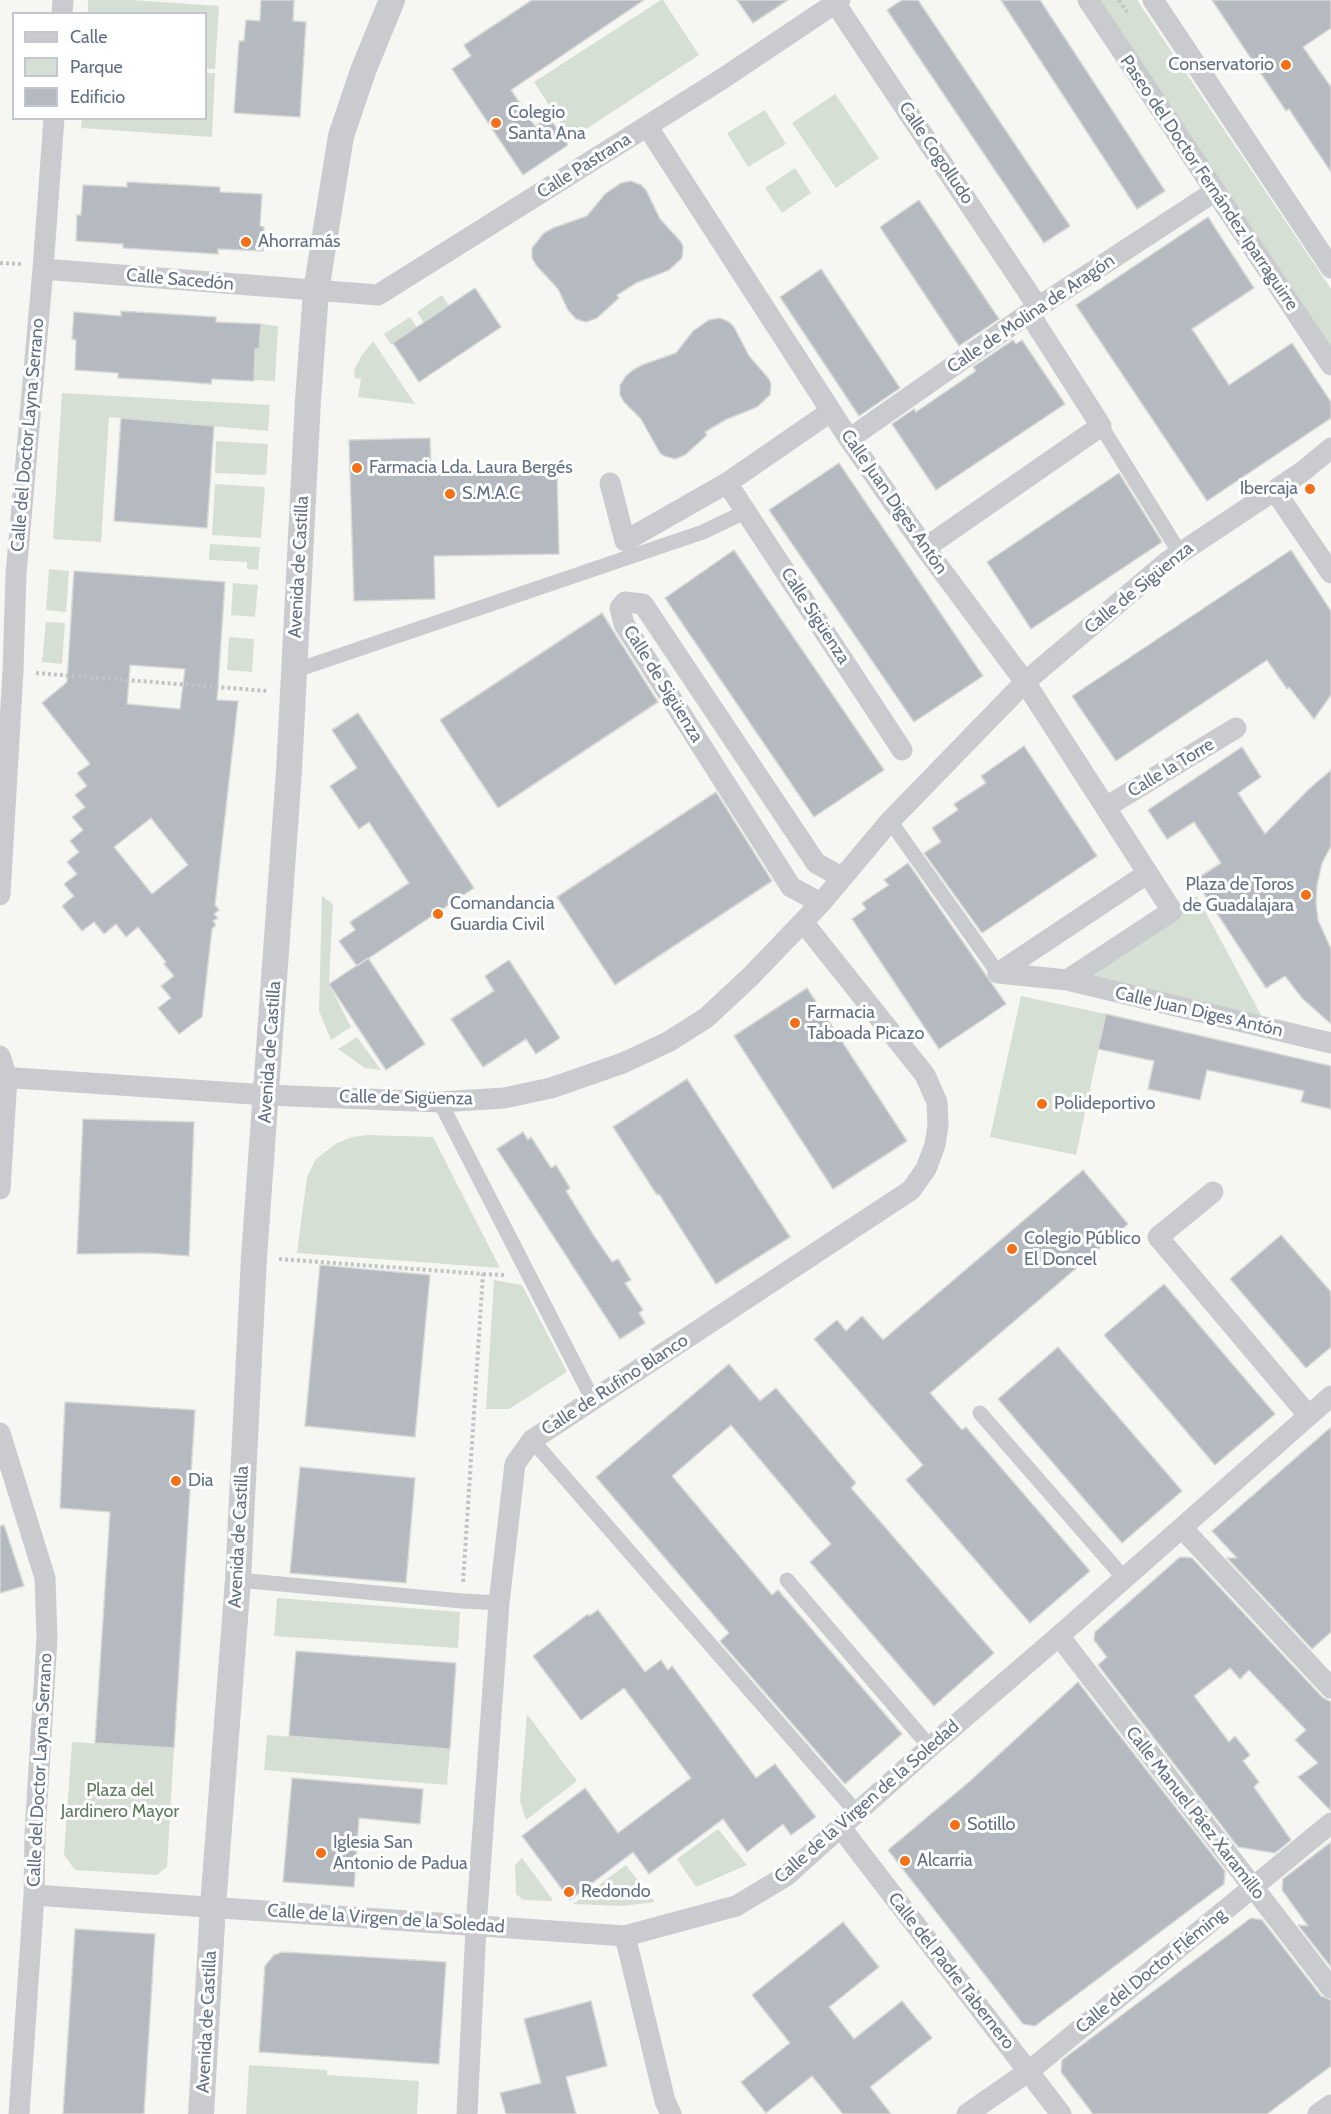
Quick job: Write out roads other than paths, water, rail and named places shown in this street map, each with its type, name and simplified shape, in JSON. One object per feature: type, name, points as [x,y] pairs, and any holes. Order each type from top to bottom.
[{"type":"street","name":"Avenida de Castilla","points":[[201,2114],[213,1906],[238,1580],[254,1257],[267,1095],[316,291],[341,136],[363,71],[392,0]]},
{"type":"street","name":"Paseo del Doctor Fernández Iparraguirre","points":[[1088,0],[1331,365]]},
{"type":"street","points":[[1153,0],[1331,268]]},
{"type":"street","name":"Calle Pastrana","points":[[316,291],[378,295],[761,54],[836,1]]},
{"type":"street","name":"Calle Cogolludo","points":[[836,1],[1034,310],[1101,426]]},
{"type":"street","name":"Calle del Doctor Layna Serrano","points":[[0,895],[13,671],[16,574],[54,120]]},
{"type":"street","name":"Calle Juan Diges Antón","points":[[647,126],[830,412],[925,548],[1025,682],[1172,911],[1067,980]]},
{"type":"street","name":"Calle de Molina de Aragón","points":[[849,439],[1034,310],[1214,192]]},
{"type":"street","name":"Calle Sacedón","points":[[43,269],[316,291]]},
{"type":"street","points":[[610,483],[625,542],[727,483],[830,412]]},
{"type":"street","points":[[925,548],[1101,426],[1180,553]]},
{"type":"street","name":"Calle de Sigüenza","points":[[3,1077],[267,1095],[440,1102],[504,1098],[551,1088],[623,1063],[668,1042],[706,1018],[803,922],[891,821],[1025,682],[1168,561],[1275,491],[1331,448]]},
{"type":"street","name":"Calle de Sigüenza","points":[[1302,472],[1331,461]]},
{"type":"street","name":"Calle Sigüenza","points":[[727,483],[902,750]]},
{"type":"street","points":[[1275,491],[1331,573]]},
{"type":"street","points":[[293,682],[703,532],[747,511]]},
{"type":"street","name":"Calle de Sigüenza","points":[[821,903],[791,887],[624,624],[620,608],[625,602],[643,604],[816,863],[841,877]]},
{"type":"street","name":"Calle la Torre","points":[[1106,807],[1236,728]]},
{"type":"street","points":[[891,821],[998,973],[1148,873]]},
{"type":"street","name":"Calle de Rufino Blanco","points":[[467,2114],[476,1927],[499,1603],[515,1464],[532,1440],[911,1190],[926,1169],[935,1145],[938,1125],[937,1101],[925,1075],[803,922]]},
{"type":"street","name":"Calle Juan Diges Antón","points":[[998,973],[1067,980],[1331,1043]]},
{"type":"street","points":[[0,1056],[3,1077],[0,1189]]},
{"type":"street","points":[[440,1102],[592,1400]]},
{"type":"street","points":[[1213,1192],[1158,1237],[1308,1415]]},
{"type":"street","name":"Calle de la Virgen de la Soledad","points":[[34,1895],[625,1936],[736,1906],[786,1876],[1331,1396]]},
{"type":"street","points":[[980,1413],[1124,1578]]},
{"type":"street","name":"Calle del Doctor Layna Serrano","points":[[0,1433],[45,1578],[47,1638],[35,1834],[34,1895],[19,2114]]},
{"type":"street","points":[[532,1440],[857,1813]]},
{"type":"street","points":[[1182,1528],[1331,1688]]},
{"type":"street","points":[[238,1580],[499,1603]]},
{"type":"street","points":[[787,1580],[930,1747]]},
{"type":"street","name":"Calle Manuel Páez Xaramillo","points":[[1059,1636],[1331,1988]]},
{"type":"street","name":"Calle del Doctor Fléming","points":[[967,2114],[1029,2071],[1331,1823]]},
{"type":"street","name":"Calle del Padre Tabernero","points":[[841,1828],[1061,2114]]},
{"type":"street","points":[[625,1936],[665,2101],[671,2114]]},
{"type":"street","points":[[1318,2114],[1331,2105]]},
{"type":"place","name":"Conservatorio","points":[[1286,65]]},
{"type":"place","name":"Colegio Santa Ana","points":[[496,123]]},
{"type":"place","name":"Ahorramás","points":[[246,242]]},
{"type":"place","name":"Farmacia Lda. Laura Bergés","points":[[357,468]]},
{"type":"place","name":"Ibercaja","points":[[1310,489]]},
{"type":"place","name":"S.M.A.C","points":[[450,494]]},
{"type":"place","name":"Plaza de Toros de Guadalajara","points":[[1306,895]]},
{"type":"place","name":"Comandancia Guardia Civil","points":[[438,914]]},
{"type":"place","name":"Farmacia Taboada Picazo","points":[[795,1023]]},
{"type":"place","name":"Polideportivo","points":[[1042,1104]]},
{"type":"place","name":"Colegio Público El Doncel","points":[[1012,1249]]},
{"type":"place","name":"Dia","points":[[176,1481]]},
{"type":"place","name":"Sotillo","points":[[955,1825]]},
{"type":"place","name":"Iglesia San Antonio de Padua","points":[[321,1853]]},
{"type":"place","name":"Alcarria","points":[[905,1861]]},
{"type":"place","name":"Redondo","points":[[569,1892]]},
{"type":"park label","name":"Plaza del Jardinero Mayor","points":[[120,1801]]}]
